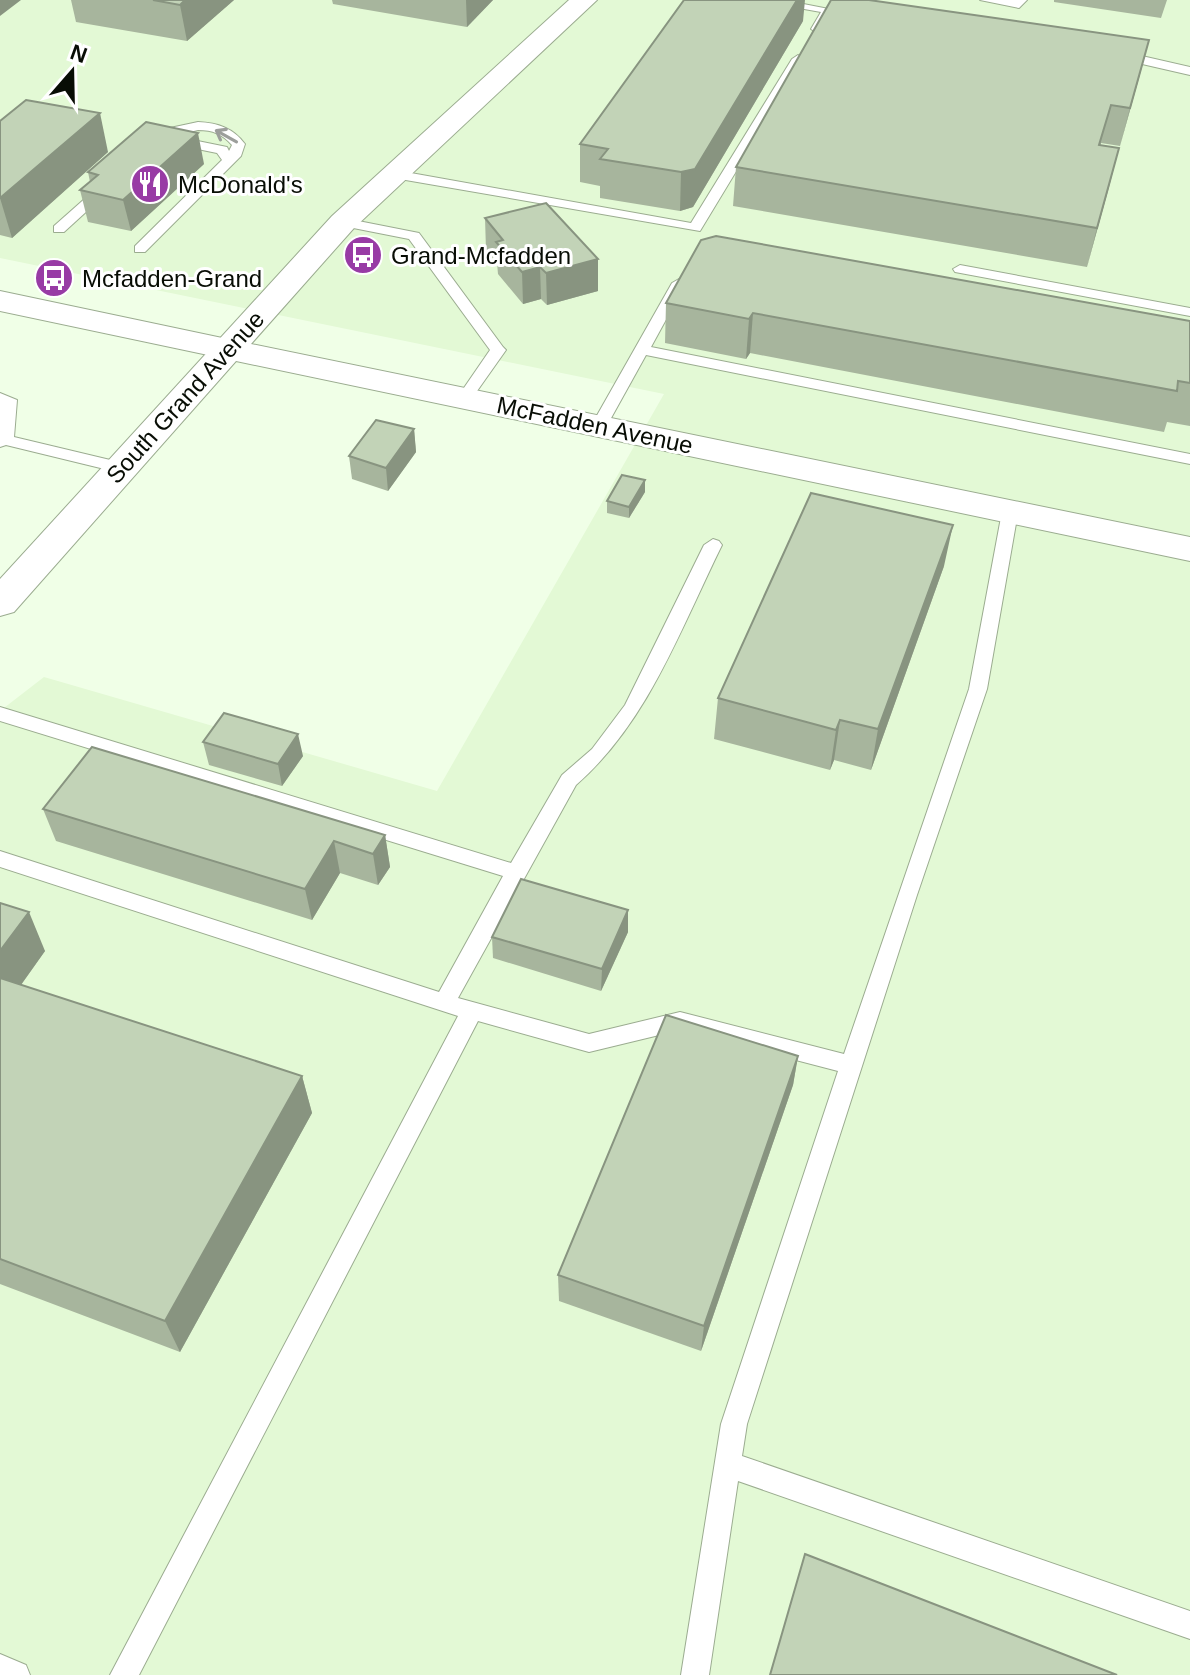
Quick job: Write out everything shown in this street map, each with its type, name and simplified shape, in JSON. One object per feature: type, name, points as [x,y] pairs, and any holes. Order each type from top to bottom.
[{"type":"main road","name":"South Grand Avenue","points":[[0,603],[343,222],[584,0]]},
{"type":"main road","name":"McFadden Avenue","points":[[0,301],[1190,549]]},
{"type":"lane","points":[[759,0],[828,10],[812,38]]},
{"type":"lane","points":[[986,0],[1019,5],[1021,0]]},
{"type":"lane","points":[[394,174],[695,228],[803,51]]},
{"type":"lane","points":[[1109,53],[1190,71]]},
{"type":"lane","points":[[140,249],[229,161],[239,144],[234,137],[200,126],[172,129],[147,150]]},
{"type":"lane","points":[[59,229],[112,181]]},
{"type":"lane","points":[[343,222],[414,236],[498,350],[465,398]]},
{"type":"lane","points":[[960,269],[1190,312]]},
{"type":"lane","points":[[599,426],[684,275],[697,272]]},
{"type":"lane","points":[[642,350],[1190,459]]},
{"type":"lane","points":[[0,398],[9,400],[2,439],[121,468]]},
{"type":"lane","points":[[695,1675],[734,1424],[850,1065],[978,689],[1010,512]]},
{"type":"lane","points":[[444,1003],[569,780],[599,754],[633,708],[713,545]]},
{"type":"lane","points":[[0,714],[516,872]]},
{"type":"lane","points":[[0,859],[444,1003],[589,1043],[680,1021],[850,1065]]},
{"type":"lane","points":[[124,1675],[472,1011]]},
{"type":"lane","points":[[727,1464],[1190,1625]]},
{"type":"lane","points":[[0,1668],[16,1675]]},
{"type":"shaded area","points":[[0,0],[1190,0],[1190,1675],[0,1675],[0,711],[44,677],[437,791],[664,394],[0,258]]},
{"type":"building","points":[[153,0],[185,0],[180,5]]},
{"type":"building","points":[[684,0],[797,0],[695,169],[681,172],[600,159],[608,149],[580,144]]},
{"type":"building","points":[[831,0],[869,0],[1149,40],[1130,108],[1111,105],[1099,145],[1119,148],[1097,228],[736,167]]},
{"type":"building","points":[[26,100],[100,113],[0,198],[0,121]]},
{"type":"building","points":[[146,122],[198,133],[123,200],[80,190],[98,175],[88,172]]},
{"type":"building","points":[[546,203],[598,259],[546,273],[540,267],[522,272],[496,242],[503,240],[485,218]]},
{"type":"building","points":[[716,236],[1190,321],[1190,383],[1178,381],[1177,391],[753,313],[749,319],[666,303],[701,240]]},
{"type":"building","points":[[376,420],[414,429],[386,468],[349,456]]},
{"type":"building","points":[[622,475],[645,480],[629,507],[607,501]]},
{"type":"building","points":[[811,493],[953,525],[878,729],[840,720],[836,730],[718,698]]},
{"type":"building","points":[[224,713],[298,734],[278,764],[203,742]]},
{"type":"building","points":[[92,747],[385,835],[373,854],[334,841],[305,889],[43,809]]},
{"type":"building","points":[[521,879],[628,910],[602,969],[492,937]]},
{"type":"building","points":[[0,903],[29,912],[0,951]]},
{"type":"building","points":[[0,978],[302,1076],[165,1321],[0,1259]]},
{"type":"building","points":[[666,1015],[798,1056],[704,1326],[558,1275]]},
{"type":"building","points":[[805,1554],[1117,1675],[770,1675]]},
{"type":"place","name":"McDonald's","points":[[150,184]]},
{"type":"place","name":"Grand-Mcfadden","points":[[363,255]]},
{"type":"place","name":"Mcfadden-Grand","points":[[54,278]]}]
